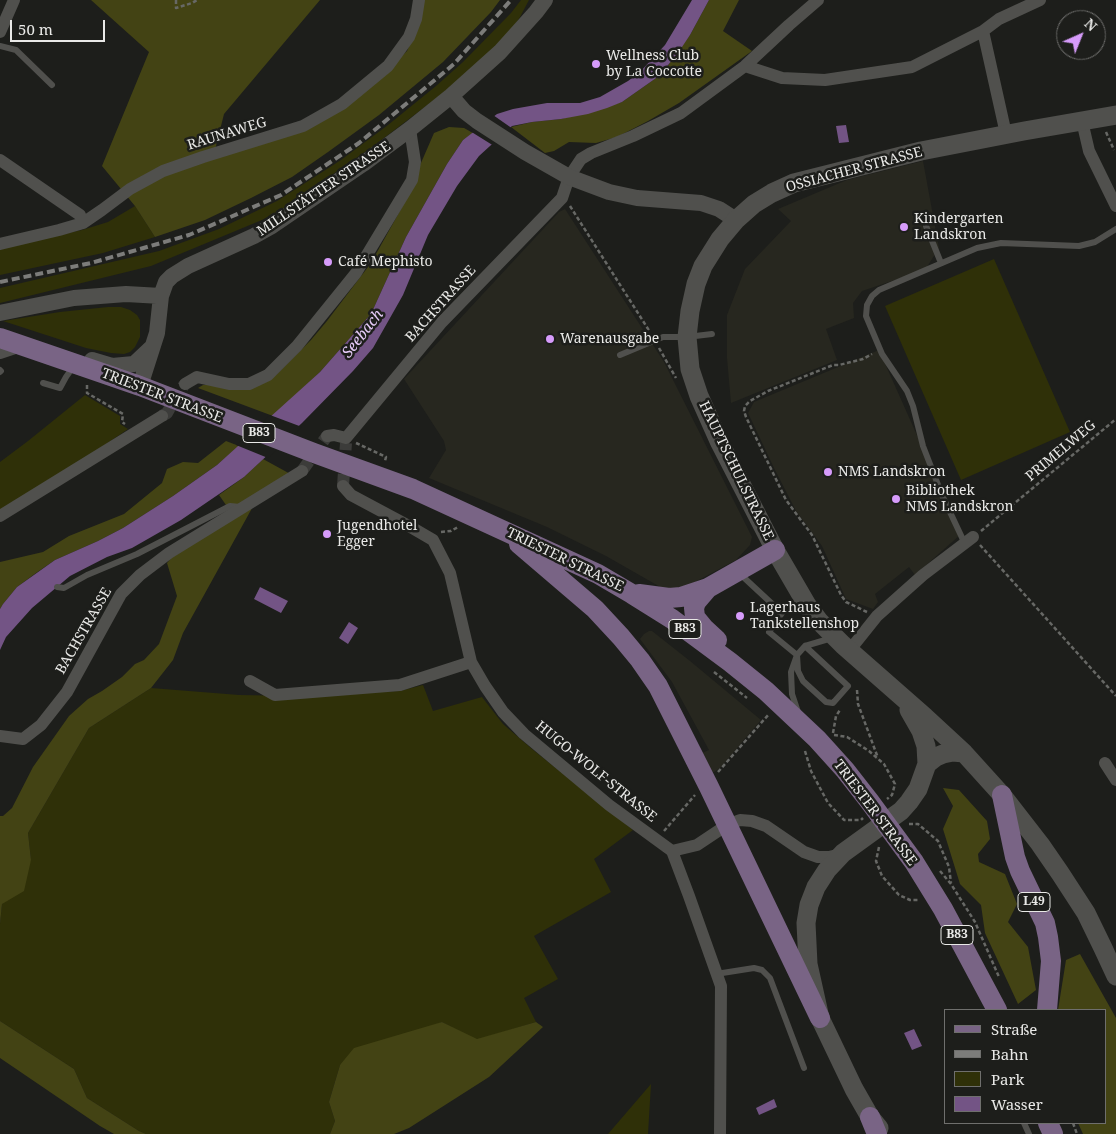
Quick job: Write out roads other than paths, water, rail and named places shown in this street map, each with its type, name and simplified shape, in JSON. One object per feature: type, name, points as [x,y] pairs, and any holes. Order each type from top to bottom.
[{"type":"main road","name":"OSSIACHER STRASSE","points":[[736,220],[754,204],[794,183],[921,151],[1006,134],[1082,121],[1110,121]]},
{"type":"main road","name":"HAUPTSCHULSTRASSE","points":[[736,220],[720,239],[700,271],[690,311],[687,337],[690,369],[699,396],[720,443],[775,550],[807,605],[819,621],[849,651],[964,753],[1002,795],[1040,844],[1086,914],[1116,976]]},
{"type":"main road","name":"TRIESTER STRASSE","points":[[0,338],[149,390],[314,453],[413,488],[598,574],[672,619],[771,696],[803,725],[839,764],[870,802],[914,862],[943,909],[996,1009]]},
{"type":"main road","points":[[498,527],[595,610],[621,637],[658,686],[820,1018]]},
{"type":"main road","points":[[632,594],[669,598],[681,597],[708,588],[775,550]]},
{"type":"main road","points":[[708,588],[696,602],[694,608],[695,617],[704,628],[727,648],[736,667]]},
{"type":"main road","name":"HAUPTSCHULSTRASSE","points":[[884,1134],[873,1125],[820,1018],[808,964],[806,923],[809,905],[816,887],[827,870],[843,853],[901,811],[918,789],[927,764],[926,746],[921,730],[912,714],[896,693]]},
{"type":"main road","points":[[927,764],[943,754],[953,752],[964,753]]},
{"type":"main road","name":"L49","points":[[1002,795],[1015,857],[1045,923],[1048,937],[1051,961],[1047,1009]]},
{"type":"street","points":[[0,32],[14,0]]},
{"type":"street","name":"RAUNAWEG","points":[[0,244],[83,223],[130,189],[163,171],[303,126],[342,104],[388,66],[409,36],[416,19],[419,0]]},
{"type":"street","name":"MILLSTÄTTER STRASSE","points":[[149,390],[152,347],[157,332],[161,296],[166,282],[172,276],[188,266],[272,226],[363,164],[451,96],[500,52],[545,0]]},
{"type":"street","name":"BACHSTRASSE","points":[[328,436],[334,435],[346,440],[442,322],[562,198],[569,177],[581,160],[681,113],[744,66],[818,0]]},
{"type":"street","points":[[744,66],[782,78],[824,80],[912,67],[1040,0]]},
{"type":"street","points":[[983,31],[1006,134]]},
{"type":"street","points":[[451,96],[464,111],[477,121],[525,152],[569,177],[609,192],[627,196],[701,204],[719,209],[736,220]]},
{"type":"street","points":[[1082,121],[1089,151],[1116,206]]},
{"type":"street","points":[[185,384],[197,377],[229,384],[249,384],[268,375],[298,346],[356,273],[412,180],[415,162],[410,129]]},
{"type":"street","points":[[0,160],[80,215],[83,223]]},
{"type":"street","points":[[0,313],[74,298],[126,294],[161,296]]},
{"type":"street","points":[[0,353],[21,346]]},
{"type":"street","points":[[76,364],[90,359],[112,366],[134,364],[152,347]]},
{"type":"street","points":[[0,516],[162,416]]},
{"type":"street","name":"BACHSTRASSE","points":[[0,736],[23,739],[41,725],[67,692],[121,594],[140,575],[169,553],[302,471]]},
{"type":"street","name":"HUGO-WOLF-STRASSE","points":[[343,486],[351,495],[432,540],[450,573],[471,662],[503,712],[524,734],[609,805],[672,851]]},
{"type":"street","points":[[849,651],[877,616],[923,575],[969,540]]},
{"type":"street","points":[[250,681],[275,695],[400,685],[471,662]]},
{"type":"street","points":[[1105,763],[1116,780]]},
{"type":"street","points":[[720,1134],[721,986],[672,851],[697,845],[727,825],[740,820],[752,821],[766,826],[804,852],[818,857],[829,857],[843,853]]},
{"type":"lane","points":[[0,46],[16,50],[52,84]]},
{"type":"lane","points":[[926,226],[941,264]]},
{"type":"lane","points":[[969,540],[942,495],[922,446],[917,419],[907,391],[880,350],[866,316],[867,305],[872,296],[879,290],[977,248],[1001,243],[1079,246],[1094,242],[1116,229]]},
{"type":"lane","points":[[620,355],[663,337],[712,334]]},
{"type":"lane","points":[[43,383],[60,388],[76,364]]},
{"type":"lane","points":[[57,587],[64,588],[87,575],[137,554],[230,506],[241,507]]},
{"type":"lane","points":[[737,571],[782,614],[770,632],[797,655],[798,671],[803,681],[826,702],[833,703],[848,686],[805,646]]},
{"type":"lane","points":[[803,725],[792,694],[791,672],[797,655],[805,646],[835,637]]},
{"type":"lane","points":[[716,974],[754,968],[762,970],[770,978],[804,1068]]},
{"type":"water","name":"Seebach","points":[[692,0],[709,0],[690,35],[659,76],[622,102],[607,108],[588,114],[512,126],[479,156],[457,186],[428,235],[403,295],[373,348],[302,423],[244,477],[181,520],[132,548],[107,557],[70,576],[32,608],[6,637],[0,650],[0,609],[17,587],[55,560],[123,528],[217,465],[320,372],[371,314],[406,237],[447,164],[463,140],[497,114],[547,103],[580,103],[600,97],[628,81],[639,73],[665,45]]},
{"type":"water","points":[[846,125],[849,142],[839,143],[836,126]]},
{"type":"water","points":[[260,587],[288,601],[281,613],[254,599]]},
{"type":"water","points":[[349,622],[358,628],[348,644],[339,638]]},
{"type":"water","points":[[914,1029],[922,1046],[912,1050],[904,1033]]},
{"type":"water","points":[[774,1099],[777,1107],[759,1115],[756,1108]]},
{"type":"tunnel","points":[[162,416],[167,413],[185,384]]},
{"type":"tunnel","points":[[302,471],[327,436]]},
{"type":"tunnel","points":[[343,486],[346,443]]},
{"type":"railway","points":[[0,282],[91,263],[189,235],[281,195],[359,143],[454,64],[511,0]]},
{"type":"place","name":"Wellness Club by La Coccotte","points":[[596,64]]},
{"type":"place","name":"Kindergarten Landskron","points":[[904,227]]},
{"type":"place","name":"Café Mephisto","points":[[328,262]]},
{"type":"place","name":"Warenausgabe","points":[[550,339]]},
{"type":"place","name":"NMS Landskron","points":[[828,472]]},
{"type":"place","name":"Bibliothek NMS Landskron","points":[[896,499]]},
{"type":"place","name":"Jugendhotel Egger","points":[[327,534]]},
{"type":"place","name":"Lagerhaus Tankstellenshop","points":[[740,616]]}]
